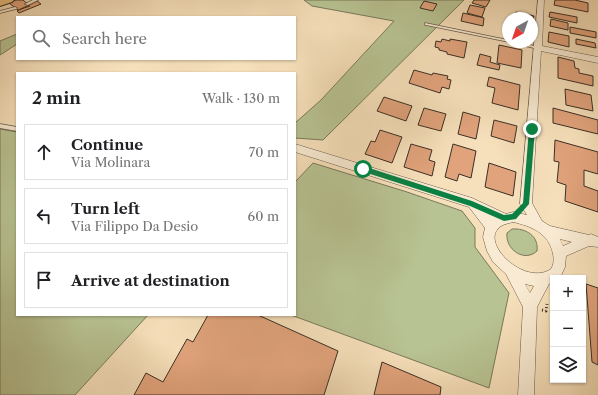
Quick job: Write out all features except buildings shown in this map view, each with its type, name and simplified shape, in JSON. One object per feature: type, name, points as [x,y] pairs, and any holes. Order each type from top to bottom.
[{"type":"highway","points":[[0,3],[12,4]]},
{"type":"street","points":[[536,224],[526,204],[541,0]]},
{"type":"street","points":[[538,48],[598,60]]},
{"type":"street","points":[[296,148],[472,203],[509,217],[536,224],[548,231],[595,240]]},
{"type":"street","points":[[472,203],[491,227]]},
{"type":"street","points":[[526,204],[509,217],[496,221],[491,227],[489,240],[494,254],[501,264],[511,272],[528,279],[545,279],[555,274],[560,264],[560,253],[548,231]]},
{"type":"street","points":[[560,253],[595,240]]},
{"type":"street","points":[[511,272],[530,306]]},
{"type":"street","points":[[526,395],[530,306],[545,279]]},
{"type":"lane","points":[[27,4],[36,0]]},
{"type":"lane","points":[[0,12],[12,4]]},
{"type":"lane","points":[[426,24],[502,40]]},
{"type":"lane","points":[[0,126],[16,129]]},
{"type":"green space","points":[[304,0],[464,0],[323,140],[296,138],[296,122],[321,100],[394,21],[312,6]]},
{"type":"green space","points":[[16,34],[16,45],[0,55],[0,41]]},
{"type":"green space","points":[[0,129],[16,132],[16,316],[147,316],[75,395],[0,395]]},
{"type":"green space","points":[[313,163],[407,192],[462,211],[475,228],[475,247],[509,293],[489,388],[294,316],[296,316],[296,181]]},
{"type":"green space","points":[[512,229],[522,230],[534,237],[537,251],[527,256],[521,255],[512,249],[507,239],[507,233]]},
{"type":"route","points":[[363,169],[472,203],[504,218],[513,216],[526,204],[532,129]]}]
